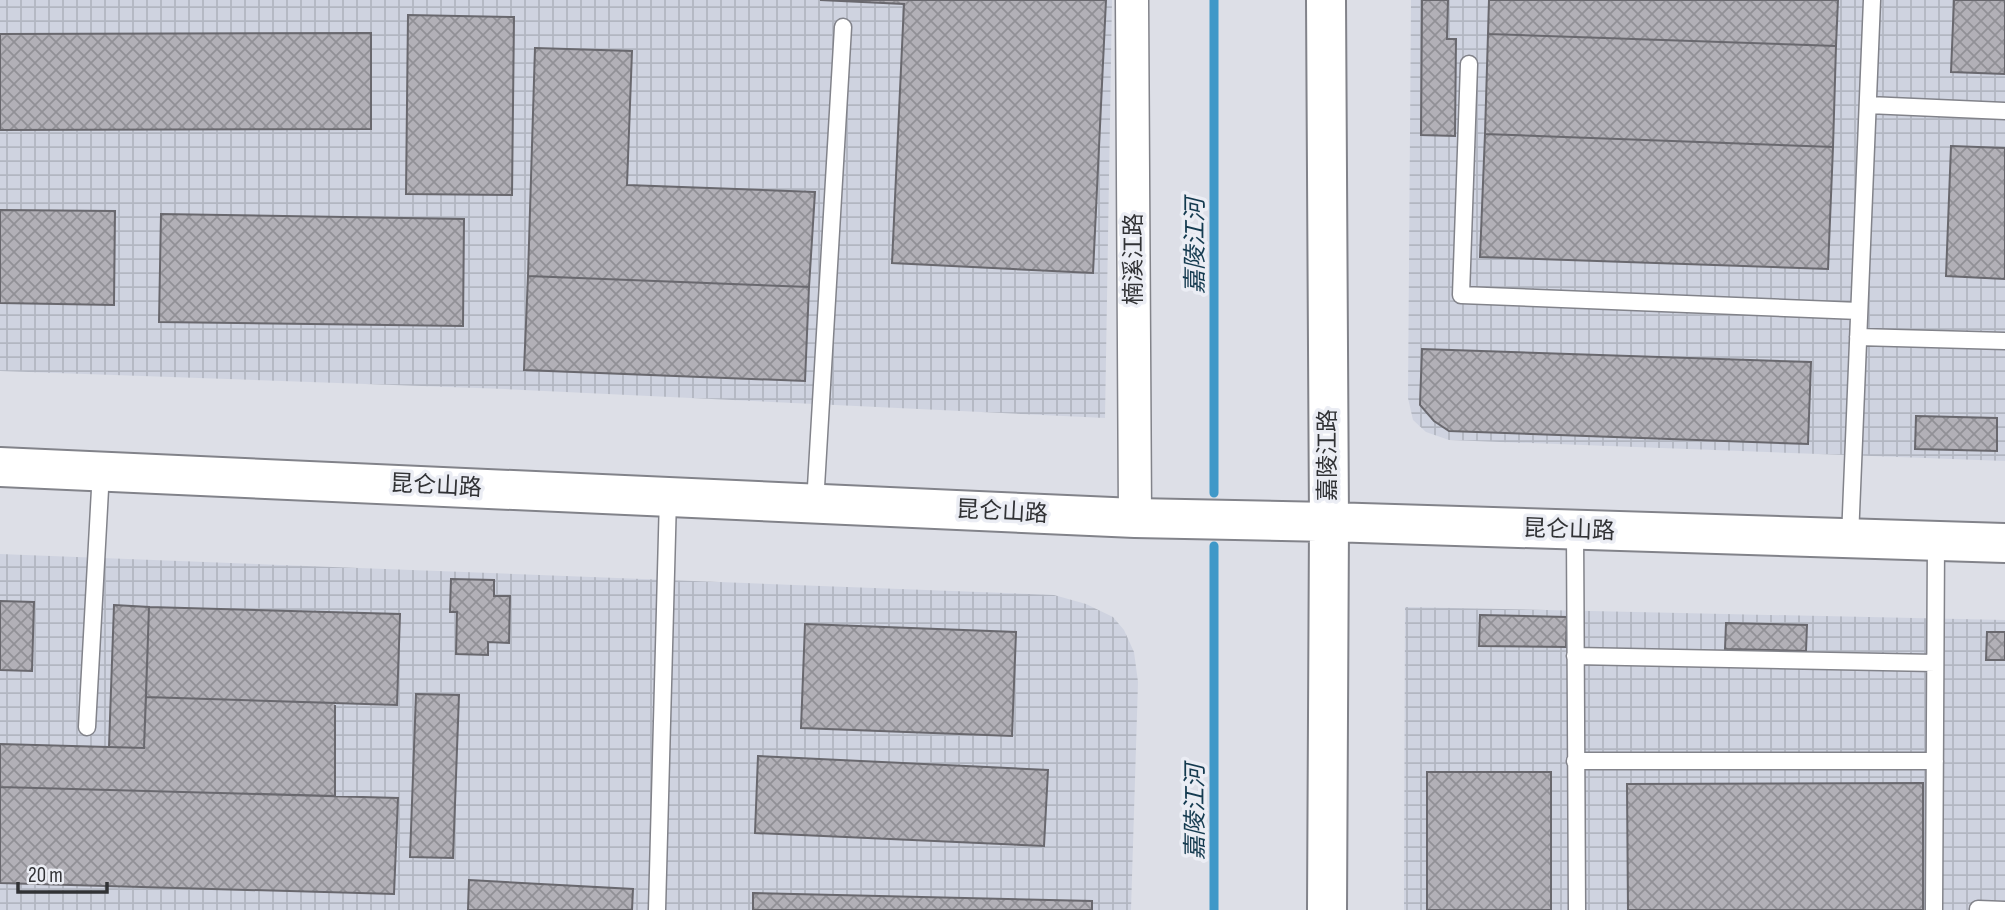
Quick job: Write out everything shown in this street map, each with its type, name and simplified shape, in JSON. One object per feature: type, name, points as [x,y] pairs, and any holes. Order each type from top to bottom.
[{"type":"street","name":"楠溪江路","points":[[1132,0],[1135,518]]},
{"type":"street","name":"嘉陵江路","points":[[1326,0],[1329,522],[1327,910]]},
{"type":"street","name":"昆仑山路","points":[[0,467],[1135,518],[2005,543]]},
{"type":"lane","points":[[1850,538],[1872,0]]},
{"type":"lane","points":[[815,504],[843,27]]},
{"type":"lane","points":[[1469,64],[1461,295],[1859,311]]},
{"type":"lane","points":[[1868,105],[2005,111]]},
{"type":"lane","points":[[1858,337],[2005,341]]},
{"type":"lane","points":[[87,727],[101,471]]},
{"type":"lane","points":[[657,910],[668,497]]},
{"type":"lane","points":[[1575,530],[1577,910]]},
{"type":"lane","points":[[1934,910],[1936,541]]},
{"type":"lane","points":[[1575,656],[1935,663]]},
{"type":"lane","points":[[1575,761],[1935,761]]},
{"type":"lane","points":[[1978,909],[2005,910]]},
{"type":"shaded area","points":[[0,0],[1112,0],[1105,418],[505,389],[0,371]]},
{"type":"shaded area","points":[[1411,0],[2005,0],[2005,461],[1449,440],[1426,432],[1413,420],[1408,398]]},
{"type":"shaded area","points":[[0,554],[1054,595],[1086,604],[1113,617],[1124,630],[1134,652],[1138,682],[1131,910],[0,910]]},
{"type":"shaded area","points":[[1405,607],[2005,620],[2005,910],[1404,910]]},
{"type":"building","points":[[820,0],[1106,0],[1093,273],[892,263],[904,4]]},
{"type":"building","points":[[1422,0],[1448,0],[1447,39],[1456,39],[1455,136],[1421,135]]},
{"type":"building","points":[[1489,0],[1838,0],[1836,46],[1488,34]]},
{"type":"building","points":[[1954,0],[2005,0],[2005,74],[1951,72]]},
{"type":"building","points":[[408,15],[514,17],[512,195],[406,194]]},
{"type":"building","points":[[371,33],[371,129],[0,130],[0,34]]},
{"type":"building","points":[[1488,34],[1836,46],[1833,147],[1485,134]]},
{"type":"building","points":[[535,48],[632,51],[627,185],[815,192],[809,287],[528,276]]},
{"type":"building","points":[[1485,134],[1833,147],[1828,269],[1480,257]]},
{"type":"building","points":[[1951,146],[2005,148],[2005,279],[1946,276]]},
{"type":"building","points":[[0,210],[115,211],[114,305],[0,303]]},
{"type":"building","points":[[161,214],[464,219],[463,326],[159,322]]},
{"type":"building","points":[[528,276],[809,287],[805,381],[524,370]]},
{"type":"building","points":[[1422,349],[1811,362],[1808,444],[1449,431],[1434,421],[1420,405]]},
{"type":"building","points":[[1916,416],[1997,418],[1997,451],[1915,449]]},
{"type":"building","points":[[451,579],[494,580],[494,596],[510,596],[509,643],[488,642],[488,655],[456,654],[457,612],[450,612]]},
{"type":"building","points":[[0,601],[34,602],[32,671],[0,670]]},
{"type":"building","points":[[114,605],[149,607],[144,748],[109,747]]},
{"type":"building","points":[[149,607],[400,614],[397,705],[146,697]]},
{"type":"building","points":[[1480,615],[1567,617],[1566,647],[1479,646]]},
{"type":"building","points":[[1726,623],[1807,625],[1806,651],[1725,649]]},
{"type":"building","points":[[805,624],[1016,632],[1012,736],[801,728]]},
{"type":"building","points":[[1987,632],[2005,632],[2005,660],[1986,660]]},
{"type":"building","points":[[416,694],[459,695],[453,858],[410,857]]},
{"type":"building","points":[[146,697],[335,703],[335,796],[0,787],[0,744],[144,748]]},
{"type":"building","points":[[758,756],[1048,770],[1044,846],[755,833]]},
{"type":"building","points":[[1427,772],[1551,772],[1551,910],[1427,910]]},
{"type":"building","points":[[1923,783],[1923,910],[1628,910],[1627,784]]},
{"type":"building","points":[[0,787],[398,798],[394,894],[0,883]]},
{"type":"building","points":[[469,880],[633,889],[632,910],[468,910]]},
{"type":"building","points":[[753,893],[1092,901],[1092,910],[753,910]]},
{"type":"waterway","name":"嘉陵江河","points":[[1214,0],[1214,493]]},
{"type":"waterway","name":"嘉陵江河","points":[[1214,546],[1214,910]]}]
